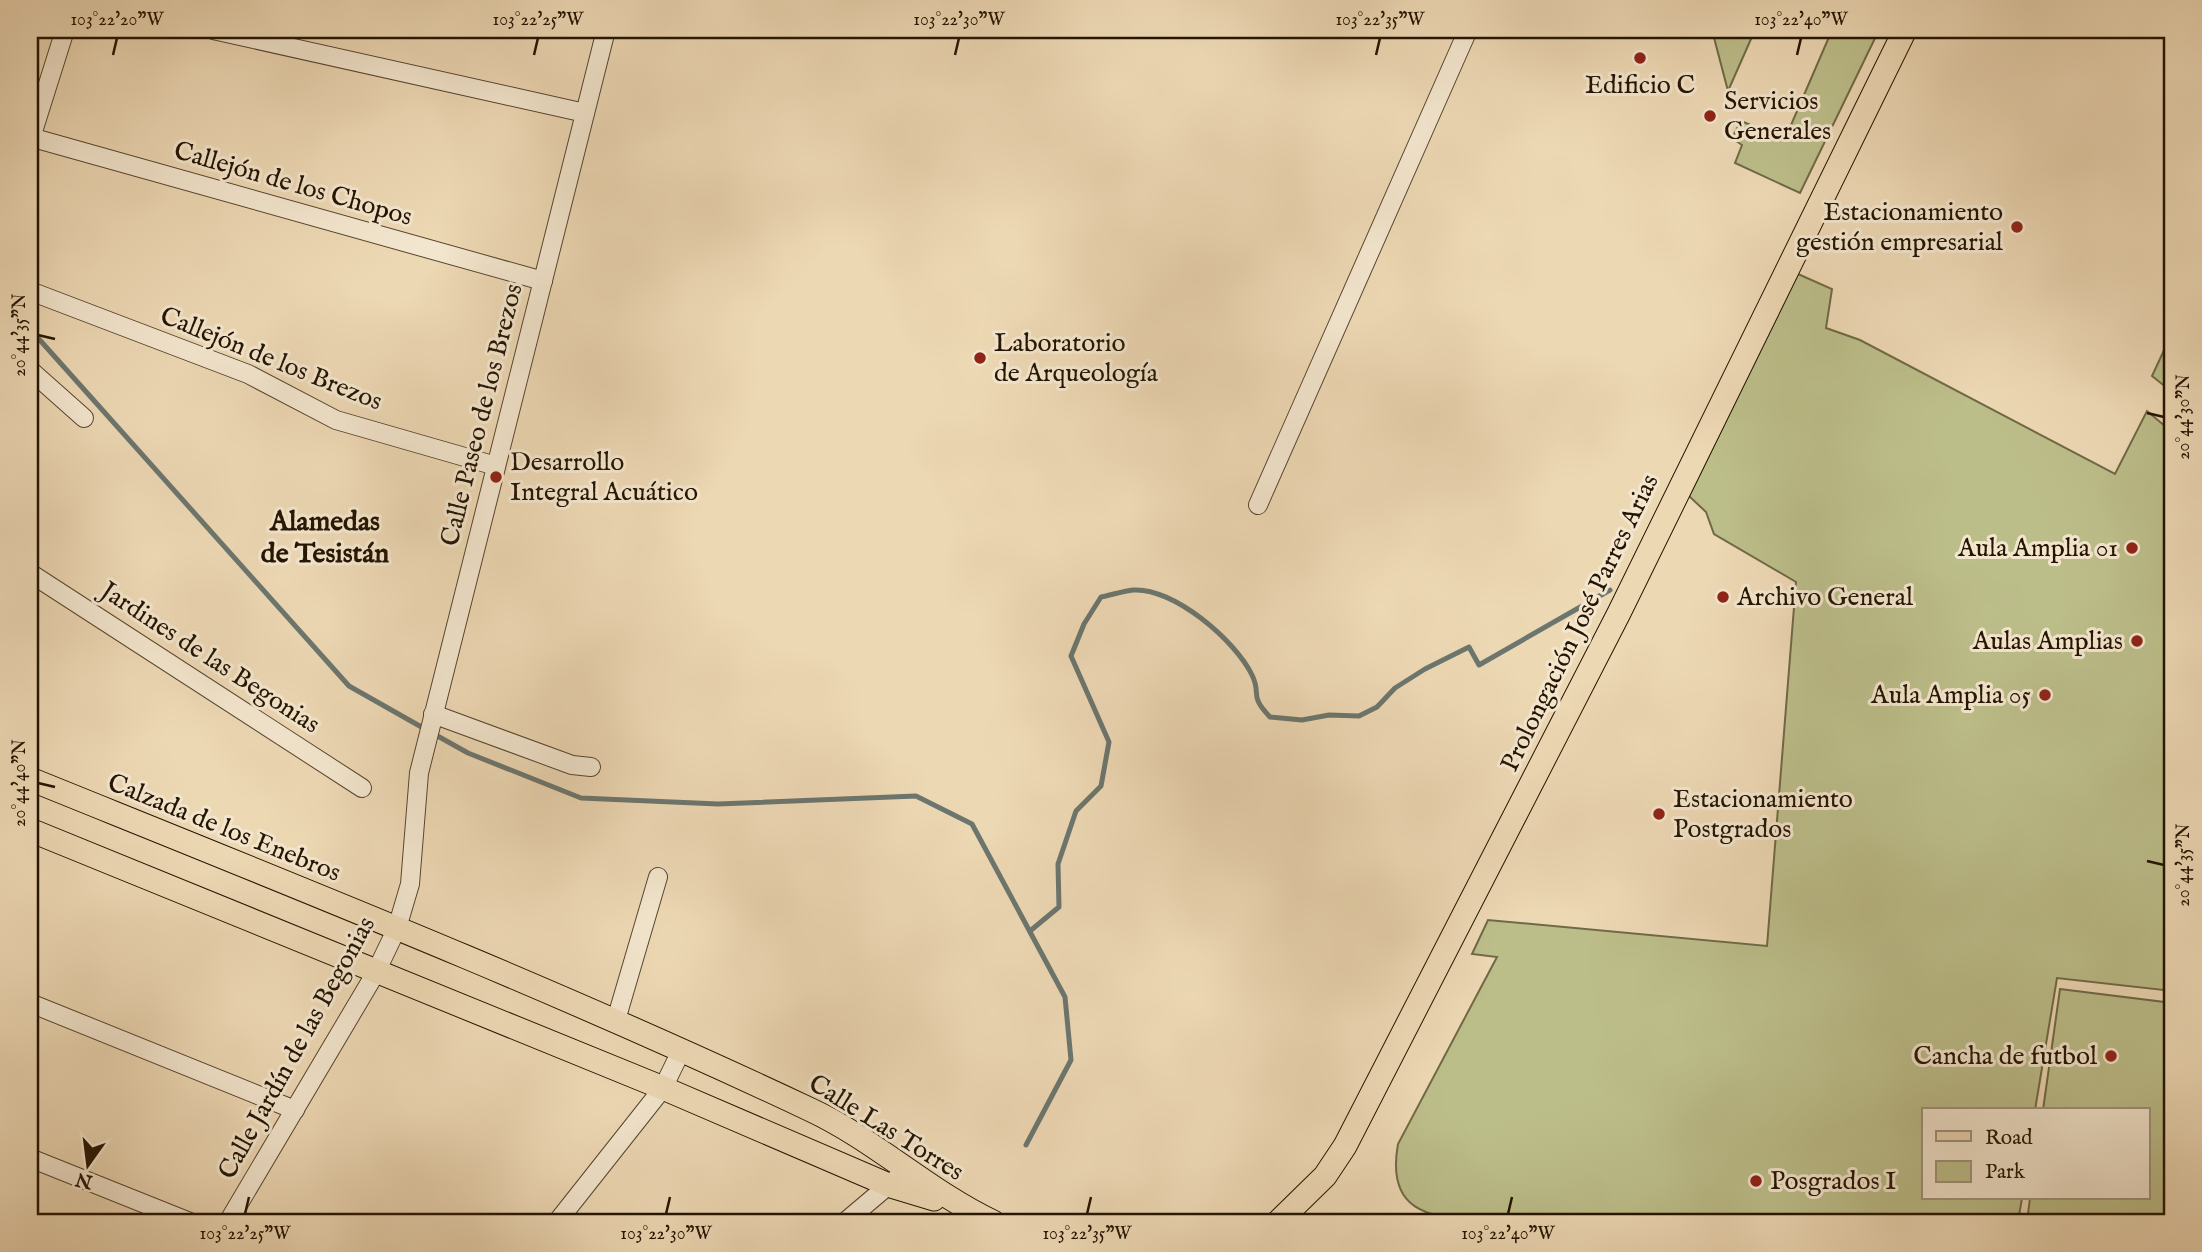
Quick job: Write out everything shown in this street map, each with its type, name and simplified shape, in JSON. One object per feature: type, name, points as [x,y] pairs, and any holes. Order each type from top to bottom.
[{"type":"main road","name":"Prolongación José Parres Arias","points":[[1278,1222],[1325,1176],[1345,1146],[1619,613],[1905,30]]},
{"type":"main road","name":"Calzada de los Enebros","points":[[30,779],[397,928]]},
{"type":"main road","points":[[30,830],[375,974]]},
{"type":"main road","name":"Calle Las Torres","points":[[397,928],[616,1020],[815,1112],[897,1178]]},
{"type":"main road","name":"Calle Las Torres","points":[[375,974],[897,1178],[993,1222]]},
{"type":"street","points":[[30,138],[65,30]]},
{"type":"street","points":[[213,30],[585,113]]},
{"type":"street","name":"Calle Paseo de los Brezos","points":[[416,813],[423,755],[606,30]]},
{"type":"street","points":[[1258,505],[1468,30]]},
{"type":"street","name":"Callejón de los Chopos","points":[[30,138],[542,281]]},
{"type":"street","name":"Callejón de los Brezos","points":[[30,290],[248,374],[336,420],[496,466]]},
{"type":"street","points":[[30,370],[84,418]]},
{"type":"street","name":"Jardines de las Begonias","points":[[30,572],[362,788]]},
{"type":"street","points":[[433,717],[572,765],[592,767]]},
{"type":"street","name":"Calle Jardín de las Begonias","points":[[229,1222],[375,974],[397,928],[410,884],[416,813]]},
{"type":"street","points":[[616,1020],[658,877]]},
{"type":"street","points":[[30,1003],[295,1110]]},
{"type":"street","points":[[557,1222],[663,1088],[681,1051]]},
{"type":"street","points":[[30,1158],[190,1222]]},
{"type":"street","points":[[845,1222],[897,1178]]},
{"type":"green space","points":[[1712,30],[1755,30],[1728,91]]},
{"type":"green space","points":[[1832,30],[1879,30],[1800,193],[1735,163],[1742,145],[1732,138],[1741,121],[1785,139]]},
{"type":"green space","points":[[1798,274],[1832,289],[1826,328],[1860,340],[2115,474],[2147,411],[2172,432],[2172,991],[2057,978],[2035,1108],[1922,1108],[1922,1200],[2022,1200],[2018,1222],[1480,1222],[1427,1213],[1404,1196],[1398,1183],[1398,1144],[1497,957],[1472,954],[1488,920],[1767,946],[1796,582],[1714,534],[1706,512],[1689,496]]},
{"type":"green space","points":[[2172,333],[2172,392],[2152,376]]},
{"type":"green space","name":"Cancha de futbol","points":[[2060,989],[2172,1003],[2172,1222],[2027,1222],[2030,1200],[2150,1200],[2150,1108],[2043,1108]]},
{"type":"waterway","points":[[30,329],[349,686],[425,729]]},
{"type":"waterway","points":[[1030,931],[1059,907],[1058,864],[1076,811],[1101,786],[1109,742],[1071,656],[1084,624],[1101,597],[1133,590],[1149,591],[1184,606],[1217,632],[1244,661],[1255,682],[1259,704],[1270,717],[1302,720],[1329,715],[1359,716],[1377,707],[1395,688],[1425,669],[1469,647],[1479,665],[1610,590]]},
{"type":"waterway","points":[[434,734],[468,753],[581,798],[718,804],[916,796],[972,824],[1065,997],[1071,1060],[1026,1145]]},
{"type":"place","name":"Edificio C","points":[[1640,58]]},
{"type":"place","name":"Servicios Generales","points":[[1710,116]]},
{"type":"place","name":"Estacionamiento gestión empresarial","points":[[2017,227]]},
{"type":"place","name":"Laboratorio de Arqueología","points":[[980,358]]},
{"type":"place","name":"Desarrollo Integral Acuático","points":[[496,477]]},
{"type":"place","name":"Aula Amplia 01","points":[[2132,548]]},
{"type":"place","name":"Archivo General","points":[[1723,597]]},
{"type":"place","name":"Aulas Amplias","points":[[2137,641]]},
{"type":"place","name":"Aula Amplia 05","points":[[2045,695]]},
{"type":"place","name":"Estacionamiento Postgrados","points":[[1659,814]]},
{"type":"place","name":"Cancha de futbol","points":[[2111,1056]]},
{"type":"place","name":"Posgrados I","points":[[1756,1181]]},
{"type":"district","name":"Alamedas de Tesistán","points":[[325,538]]}]
